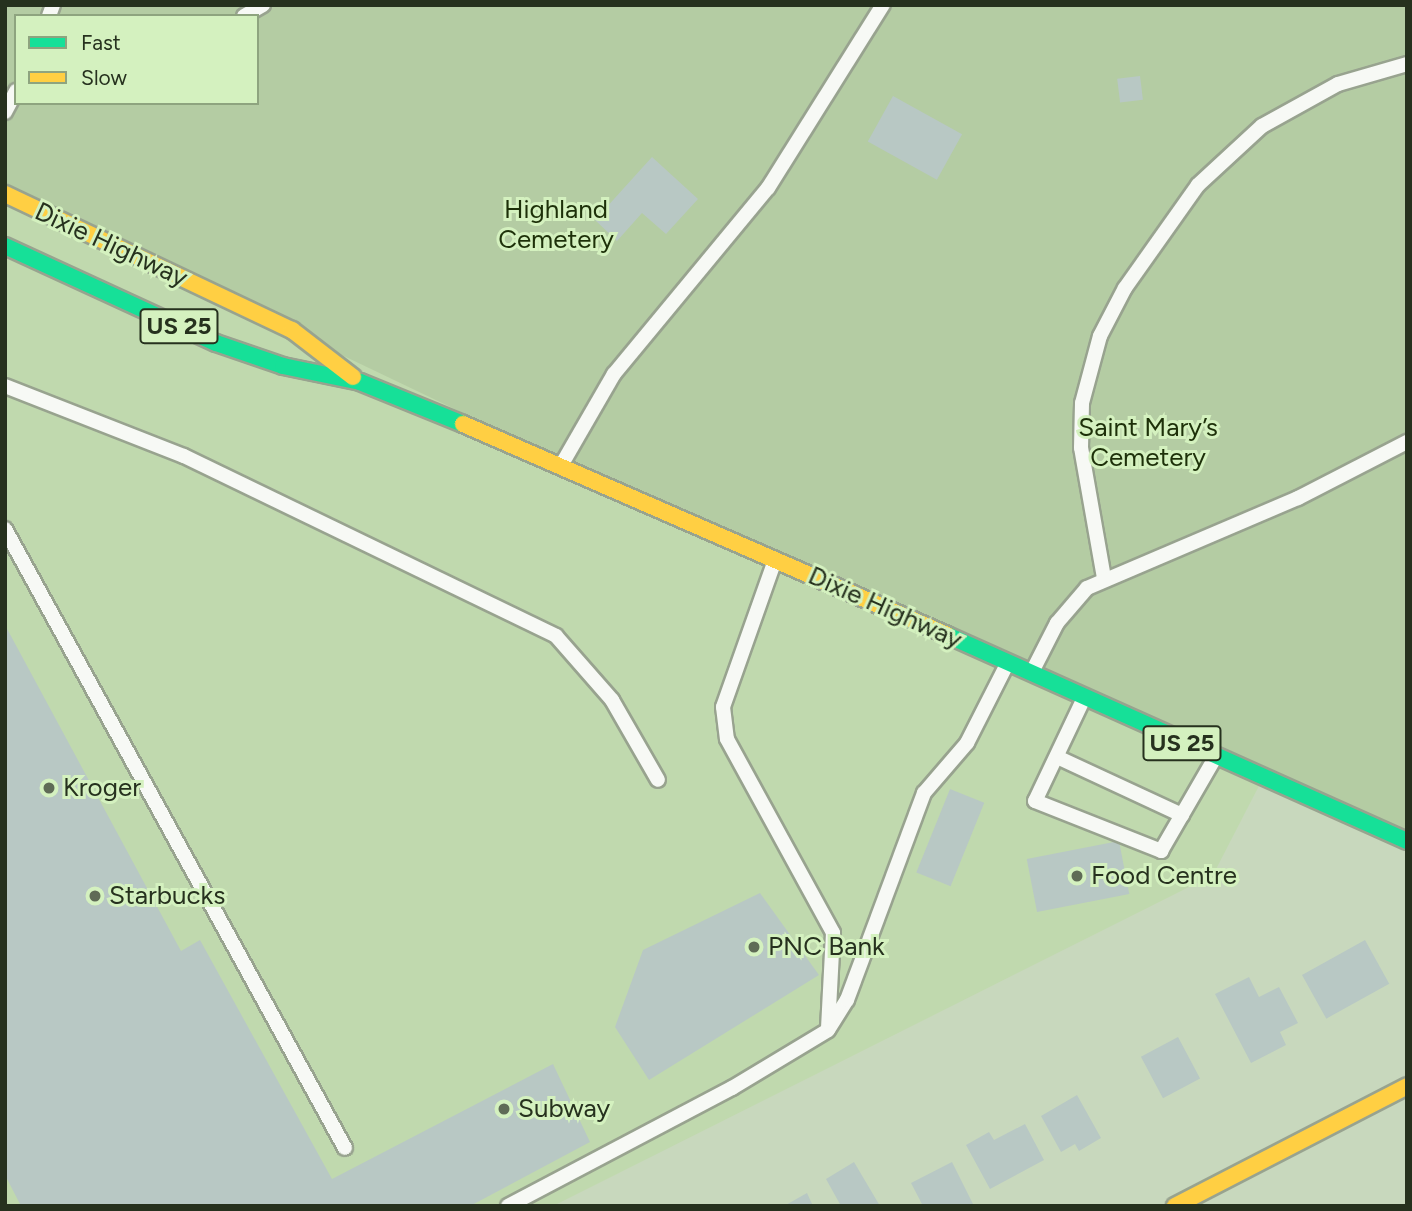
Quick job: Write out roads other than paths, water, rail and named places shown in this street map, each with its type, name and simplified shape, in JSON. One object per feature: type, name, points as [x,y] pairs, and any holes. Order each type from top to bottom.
[{"type":"main road","name":"Dixie Highway","points":[[5,194],[292,330],[360,382]]},
{"type":"main road","name":"Dixie Highway","points":[[5,246],[216,343],[283,366],[360,382],[562,466],[776,558],[1215,758],[1407,841]]},
{"type":"main road","points":[[1175,1206],[1407,1086]]},
{"type":"lane","points":[[247,14],[263,5]]},
{"type":"lane","points":[[562,466],[614,374],[768,188],[883,5]]},
{"type":"lane","points":[[1104,578],[1081,448],[1083,403],[1100,336],[1125,288],[1198,185],[1262,126],[1349,79],[1407,64]]},
{"type":"lane","points":[[5,112],[14,95]]},
{"type":"lane","points":[[5,386],[184,456],[556,636],[612,700],[658,780]]},
{"type":"lane","points":[[1031,674],[1056,623],[1087,588],[1104,578],[1298,498],[1406,444]]},
{"type":"lane","points":[[5,529],[345,1148]]},
{"type":"lane","points":[[776,558],[723,707],[727,739],[833,933],[828,1030]]},
{"type":"lane","points":[[508,1206],[732,1088],[828,1030],[847,1000],[924,793],[967,743],[1008,663]]},
{"type":"lane","points":[[1084,698],[1035,801],[1161,851],[1215,758]]},
{"type":"lane","points":[[1057,757],[1182,815]]},
{"type":"place","name":"Kroger","points":[[49,788]]},
{"type":"place","name":"Food Centre","points":[[1077,876]]},
{"type":"place","name":"Starbucks","points":[[95,896]]},
{"type":"place","name":"PNC Bank","points":[[754,947]]},
{"type":"place","name":"Subway","points":[[504,1109]]},
{"type":"park label","name":"Highland Cemetery","points":[[556,225]]},
{"type":"park label","name":"Saint Mary’s Cemetery","points":[[1148,443]]}]
